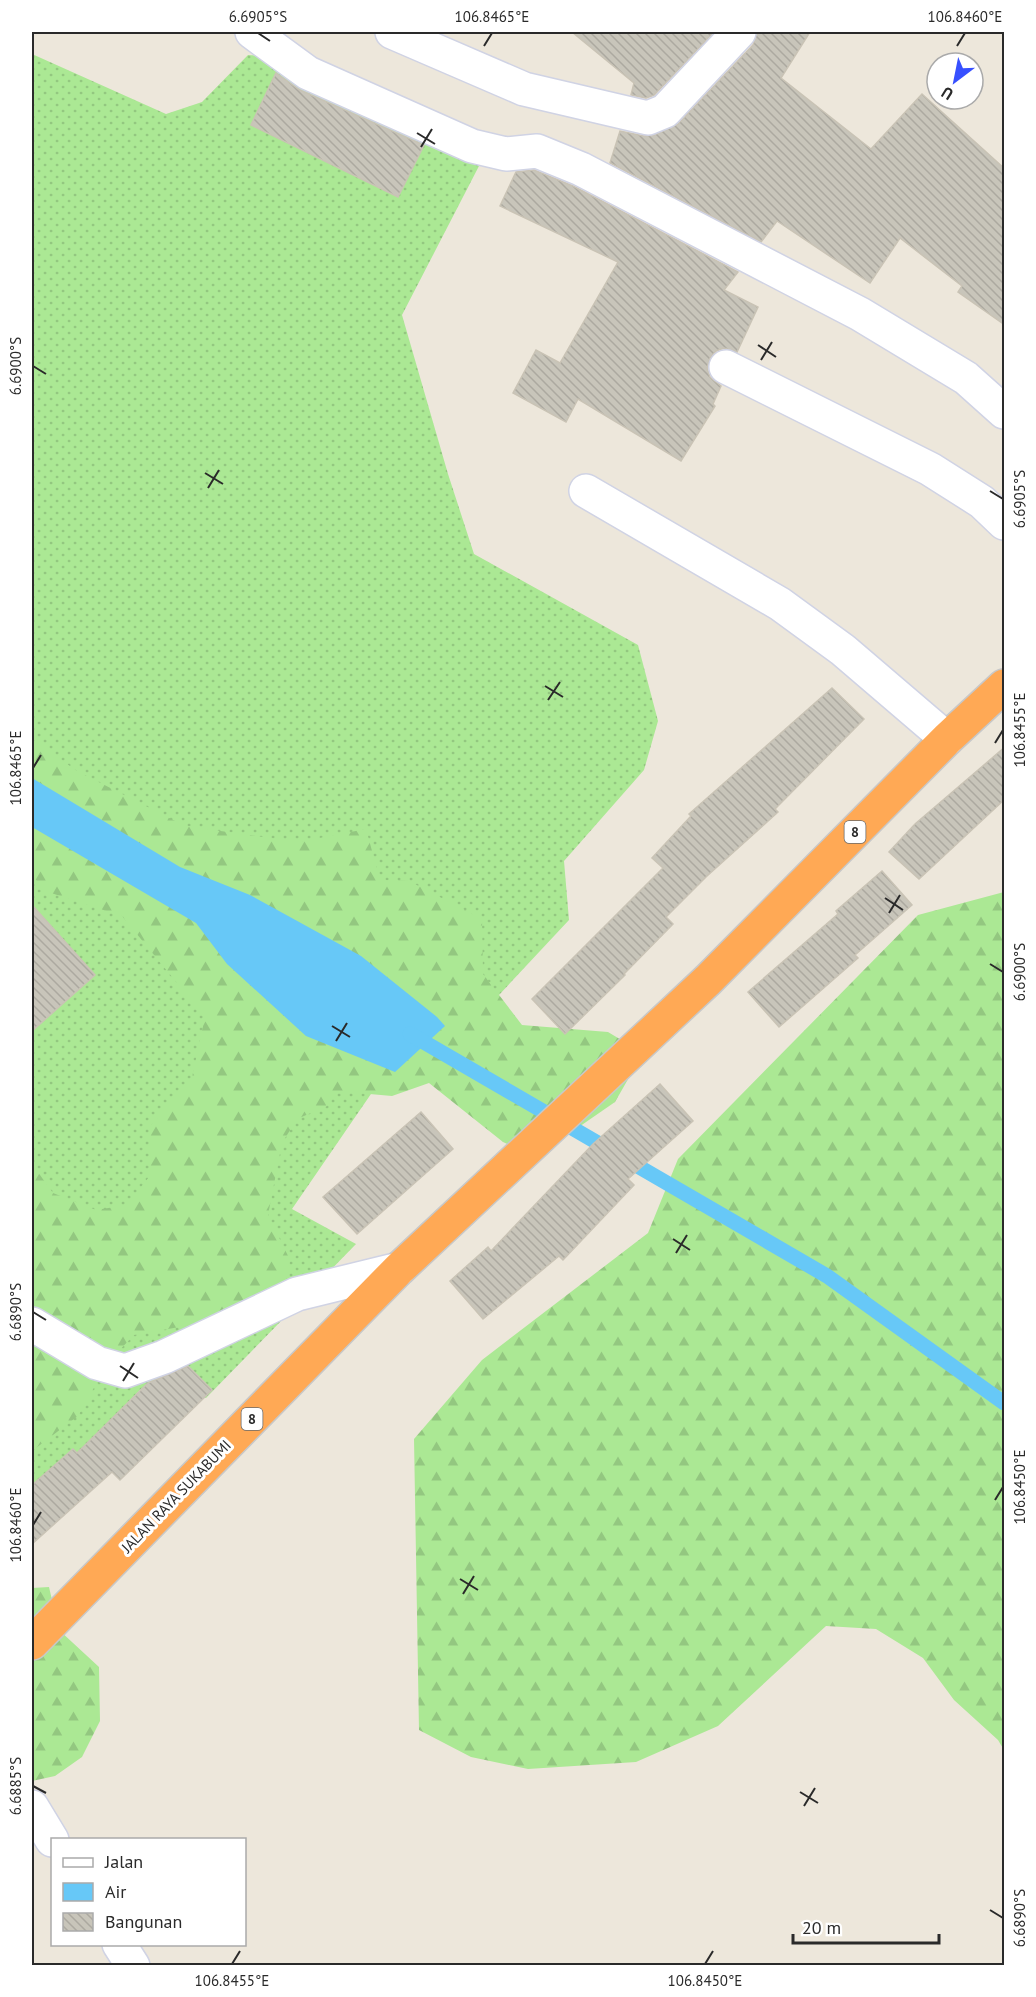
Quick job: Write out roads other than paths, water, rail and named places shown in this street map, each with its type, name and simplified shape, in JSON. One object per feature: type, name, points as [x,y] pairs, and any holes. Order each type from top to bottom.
[{"type":"highway","name":"8","points":[[947,739],[1005,686]]},
{"type":"highway","name":"JALAN RAYA SUKABUMI","points":[[32,1643],[399,1269],[708,980],[947,739]]},
{"type":"street","points":[[252,32],[308,73],[472,146],[506,154],[537,151],[581,169],[860,314],[966,378],[1005,412]]},
{"type":"street","points":[[392,32],[524,89],[648,118],[665,111],[739,32]]},
{"type":"street","points":[[726,367],[930,469],[982,502],[1005,523]]},
{"type":"street","points":[[586,491],[780,604],[843,650],[947,739]]},
{"type":"street","points":[[32,1324],[97,1362],[125,1371],[164,1357],[297,1294],[399,1269]]},
{"type":"street","points":[[32,1807],[51,1838]]},
{"type":"street","points":[[120,1946],[133,1965]]},
{"type":"water","points":[[32,778],[180,867],[250,895],[361,956],[445,1026],[395,1072],[306,1036],[227,964],[196,923],[32,827]]},
{"type":"waterway","points":[[410,1034],[827,1276],[1004,1403]]}]
